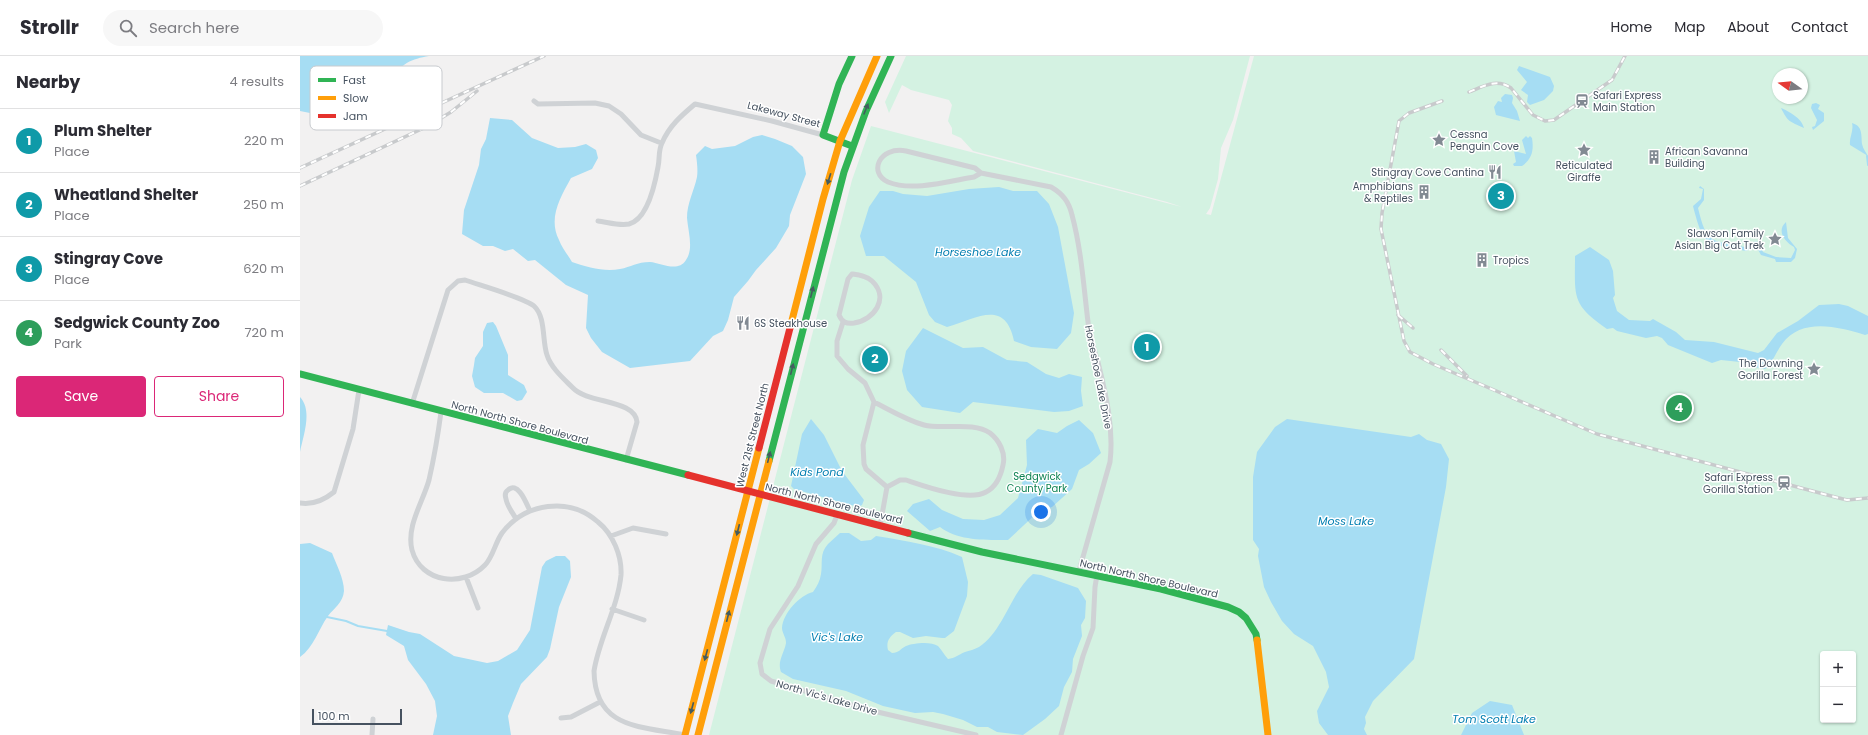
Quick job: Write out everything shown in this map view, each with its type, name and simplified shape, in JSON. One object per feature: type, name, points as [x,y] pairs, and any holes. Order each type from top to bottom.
[{"type":"main road","points":[[823,135],[837,91],[852,56]]},
{"type":"main road","name":"West 21st Street North","points":[[685,735],[823,199],[840,141],[877,56]]},
{"type":"main road","points":[[698,735],[829,225],[852,146],[891,56]]},
{"type":"main road","name":"Lakeway Street","points":[[823,135],[852,146]]},
{"type":"main road","name":"North North Shore Boulevard","points":[[300,374],[440,412],[982,552],[1161,589],[1228,607],[1239,612],[1246,618],[1253,629],[1257,640],[1268,735]]},
{"type":"street","points":[[534,101],[538,104],[595,103],[609,106],[621,114],[641,135],[661,143],[658,169],[644,213],[639,218],[628,224],[622,225],[598,221]]},
{"type":"street","name":"Lakeway Street","points":[[661,143],[674,122],[695,104],[710,106],[823,135]]},
{"type":"street","name":"Horseshoe Lake Drive","points":[[981,173],[974,177],[926,185],[906,185],[891,183],[882,178],[879,173],[879,164],[880,158],[886,152],[900,150],[975,168],[981,173],[1051,187],[1066,199],[1072,215],[1086,300],[1089,331],[1106,400],[1112,448],[1110,462],[1078,571]]},
{"type":"street","points":[[843,322],[848,324],[870,318],[877,308],[879,303],[878,290],[872,280],[852,274],[848,279],[839,315],[843,322],[837,341],[837,356],[848,369],[865,383],[874,402],[924,425],[982,429],[995,438],[1003,452],[1004,460],[995,485],[987,492],[979,495],[948,492],[906,480],[900,480],[888,487],[880,526]]},
{"type":"street","points":[[412,404],[444,298],[453,285],[458,281],[465,280],[533,306],[541,318],[544,347],[547,357],[553,366],[576,391],[583,396],[626,407],[632,411],[637,422],[626,460]]},
{"type":"street","points":[[300,503],[308,504],[327,498],[334,492],[353,429],[359,390]]},
{"type":"street","points":[[874,402],[863,445],[864,464],[866,468],[888,487]]},
{"type":"street","points":[[440,412],[437,445],[429,480],[412,528],[412,550],[424,569],[435,576],[447,579],[459,580],[466,577],[486,564],[502,533],[516,519],[530,511],[548,506],[574,508],[596,520],[611,536],[621,567],[618,590],[594,671],[594,682],[600,702],[610,714],[630,725],[685,735]]},
{"type":"street","points":[[516,519],[506,500],[506,492],[508,489],[512,488],[519,490],[530,511]]},
{"type":"street","name":"North Vic's Lake Drive","points":[[837,515],[834,524],[816,544],[798,586],[774,620],[760,663],[762,674],[771,681],[869,710],[976,735]]},
{"type":"street","points":[[611,536],[633,528],[666,534]]},
{"type":"street","points":[[1061,735],[1083,656],[1093,628],[1097,575]]},
{"type":"street","points":[[466,577],[478,608]]},
{"type":"street","points":[[612,609],[644,620]]},
{"type":"street","points":[[560,718],[571,717],[600,702]]},
{"type":"street","points":[[372,735],[373,719]]},
{"type":"green space","name":"Sedgwick County Park","points":[[906,56],[1250,56],[1233,120],[1221,148],[1218,179],[1210,208],[1206,214],[1211,215],[1254,56],[1868,56],[1868,735],[709,735],[852,180],[871,126],[1182,207],[973,151],[961,138],[952,134],[952,128],[948,121],[952,105],[949,100],[911,90],[902,85],[889,113],[885,102]]},
{"type":"water","points":[[300,56],[429,56],[412,60],[403,66],[310,66],[310,113],[300,111]]},
{"type":"water","points":[[1519,66],[1550,77],[1554,86],[1553,91],[1544,100],[1530,105],[1527,102],[1528,95],[1521,90],[1527,82],[1517,70]]},
{"type":"water","points":[[1505,94],[1512,95],[1512,103],[1517,111],[1520,121],[1496,115],[1494,107],[1498,101],[1502,102],[1501,98]]},
{"type":"water","points":[[1816,103],[1820,105],[1818,109],[1824,113],[1824,121],[1813,130],[1812,127],[1815,126],[1817,120],[1811,108],[1812,104]]},
{"type":"water","points":[[1781,108],[1798,118],[1803,124],[1804,128],[1790,121],[1785,116]]},
{"type":"water","points":[[490,118],[512,120],[532,138],[558,148],[575,147],[586,144],[596,150],[598,158],[592,169],[571,178],[559,201],[555,216],[556,232],[563,249],[572,262],[584,266],[614,270],[645,262],[674,267],[683,264],[690,251],[687,213],[697,177],[696,155],[705,146],[712,149],[735,146],[753,137],[762,135],[792,146],[803,157],[806,174],[790,215],[789,226],[776,248],[734,297],[728,320],[723,331],[713,336],[690,361],[630,368],[602,352],[591,338],[586,328],[588,295],[566,285],[535,260],[528,261],[513,249],[505,251],[493,246],[483,246],[462,234],[464,210],[479,165],[481,149],[486,139]]},
{"type":"water","points":[[1852,123],[1856,124],[1860,129],[1862,146],[1868,156],[1850,145]]},
{"type":"water","points":[[1526,136],[1528,138],[1530,136],[1532,138],[1533,146],[1532,154],[1522,166],[1514,166],[1513,164],[1516,162],[1514,151],[1526,154],[1522,140]]},
{"type":"water","points":[[1700,186],[1704,189],[1704,200],[1698,208],[1704,229],[1712,239],[1745,247],[1756,241],[1759,243],[1763,252],[1776,257],[1791,258],[1795,250],[1794,247],[1785,239],[1782,233],[1783,225],[1786,222],[1788,238],[1797,249],[1795,258],[1791,262],[1776,262],[1775,259],[1761,255],[1756,246],[1746,251],[1722,246],[1709,241],[1704,237],[1700,230],[1693,206],[1701,199],[1703,189],[1699,188]]},
{"type":"water","name":"Horseshoe Lake","points":[[999,187],[1013,191],[1037,191],[1049,204],[1058,227],[1074,313],[1071,333],[1057,349],[1031,347],[1014,341],[1010,328],[1004,320],[996,316],[988,315],[979,317],[947,327],[935,322],[929,315],[916,282],[884,256],[866,256],[860,236],[869,207],[880,191],[893,191],[903,194],[927,196],[969,189]]},
{"type":"water","points":[[1590,247],[1609,260],[1613,271],[1615,295],[1613,298],[1617,311],[1629,320],[1650,321],[1653,319],[1676,332],[1685,340],[1714,342],[1758,353],[1764,350],[1777,333],[1798,321],[1819,305],[1839,304],[1848,306],[1868,316],[1868,334],[1865,335],[1832,327],[1810,327],[1800,330],[1790,336],[1782,344],[1770,364],[1765,369],[1748,366],[1740,362],[1721,360],[1712,363],[1668,345],[1662,338],[1657,336],[1646,338],[1617,331],[1613,328],[1607,329],[1587,313],[1581,306],[1576,291],[1575,256]]},
{"type":"water","points":[[493,322],[508,355],[508,375],[524,385],[527,392],[522,400],[517,401],[503,393],[484,393],[475,387],[472,376],[475,358],[483,346],[483,332],[487,323]]},
{"type":"water","points":[[923,328],[963,348],[983,347],[1007,360],[1027,362],[1046,374],[1059,378],[1069,374],[1082,377],[1081,391],[1083,406],[1069,411],[1054,412],[973,402],[960,413],[922,407],[907,390],[902,371],[906,351]]},
{"type":"water","points":[[300,397],[304,403],[307,416],[300,452]]},
{"type":"water","name":"Kids Pond","points":[[811,419],[824,435],[842,471],[864,500],[862,505],[858,507],[794,489],[791,486],[802,434]]},
{"type":"water","name":"Moss Lake","points":[[1287,419],[1411,437],[1419,434],[1427,440],[1441,444],[1449,459],[1446,487],[1414,659],[1373,701],[1365,717],[1366,723],[1364,729],[1367,735],[1328,735],[1319,723],[1317,711],[1329,687],[1326,672],[1313,646],[1294,634],[1282,621],[1264,587],[1258,556],[1259,549],[1253,540],[1253,477],[1257,452],[1275,427]]},
{"type":"water","points":[[1079,420],[1093,433],[1101,453],[1089,464],[1079,470],[1072,489],[1052,507],[1039,511],[1008,540],[972,539],[947,532],[940,527],[930,531],[907,511],[913,504],[929,499],[942,510],[963,519],[984,520],[1000,515],[1018,498],[1027,465],[1026,440],[1038,429],[1057,433]]},
{"type":"water","name":"Vic's Lake","points":[[840,533],[849,533],[861,541],[871,540],[876,536],[931,546],[962,557],[968,582],[967,596],[954,631],[945,638],[926,636],[913,638],[900,632],[896,632],[890,638],[887,647],[892,653],[898,652],[909,645],[917,643],[931,643],[938,646],[948,659],[979,647],[995,631],[1025,582],[1033,574],[1041,575],[1078,588],[1086,601],[1085,618],[1081,625],[1082,636],[1073,659],[1072,672],[1064,687],[1059,706],[1045,719],[1023,735],[997,732],[988,727],[977,727],[963,720],[943,714],[933,712],[915,713],[883,706],[846,691],[793,679],[781,672],[780,661],[786,643],[782,628],[785,616],[798,601],[813,592],[821,577],[823,551]]},
{"type":"water","points":[[310,543],[332,553],[341,576],[344,591],[340,602],[324,621],[309,648],[300,657],[300,544]]},
{"type":"water","points":[[556,556],[565,556],[570,561],[571,577],[559,607],[547,657],[521,684],[508,716],[511,735],[433,735],[437,716],[435,701],[426,684],[408,660],[404,646],[386,635],[388,625],[420,634],[454,656],[487,663],[498,661],[517,650],[530,630],[542,567],[546,561]]},
{"type":"water","name":"Tom Scott Lake","points":[[1490,701],[1512,705],[1524,735],[1461,735],[1472,713]]},
{"type":"waterway","points":[[1867,156],[1868,165]]},
{"type":"waterway","points":[[327,617],[346,621],[358,626],[387,631]]},
{"type":"railway","points":[[442,103],[544,56]]},
{"type":"railway","points":[[1469,92],[1490,84],[1496,83],[1506,85],[1511,88],[1533,115],[1545,121],[1554,120],[1612,80],[1625,56]]},
{"type":"railway","points":[[442,117],[477,91]]},
{"type":"railway","points":[[1442,101],[1409,113],[1399,121],[1382,213],[1381,229],[1404,341],[1410,352],[1433,364],[1597,434],[1847,500],[1868,498]]},
{"type":"railway","points":[[300,168],[383,130]]},
{"type":"railway","points":[[300,186],[419,130]]},
{"type":"railway","points":[[1398,315],[1413,328]]},
{"type":"railway","points":[[1441,350],[1467,376]]},
{"type":"traffic: fast","points":[[852,56],[839,84],[823,135],[852,146]]},
{"type":"traffic: fast","points":[[769,461],[844,172],[866,111],[891,56]]},
{"type":"traffic: fast","points":[[300,374],[688,475]]},
{"type":"traffic: fast","points":[[908,533],[982,552],[1161,589],[1228,607],[1239,612],[1246,618],[1256,634],[1257,640]]},
{"type":"traffic: slow","points":[[790,328],[823,199],[840,141],[877,56]]},
{"type":"traffic: slow","points":[[685,735],[759,448]]},
{"type":"traffic: slow","points":[[698,735],[769,461]]},
{"type":"traffic: slow","points":[[1257,640],[1268,735]]},
{"type":"traffic: jam","points":[[759,448],[790,328]]},
{"type":"traffic: jam","points":[[688,475],[908,533]]},
{"type":"place","name":"Safari Express Main Station","points":[[1582,101]]},
{"type":"place","name":"Cessna Penguin Cove","points":[[1439,140]]},
{"type":"place","name":"Reticulated Giraffe","points":[[1584,150]]},
{"type":"place","name":"African Savanna Building","points":[[1654,157]]},
{"type":"place","name":"Stingray Cove Cantina","points":[[1495,172]]},
{"type":"place","name":"Amphibians & Reptiles","points":[[1424,192]]},
{"type":"place","name":"Stingray Cove","points":[[1501,196]]},
{"type":"place","name":"Slawson Family Asian Big Cat Trek","points":[[1775,239]]},
{"type":"place","name":"Tropics","points":[[1482,260]]},
{"type":"place","name":"6S Steakhouse","points":[[743,323]]},
{"type":"place","name":"Plum Shelter","points":[[1147,347]]},
{"type":"place","name":"Wheatland Shelter","points":[[875,359]]},
{"type":"place","name":"The Downing Gorilla Forest","points":[[1814,369]]},
{"type":"place","name":"Sedgwick County Zoo","points":[[1679,408]]},
{"type":"place","name":"Safari Express Gorilla Station","points":[[1784,483]]}]
